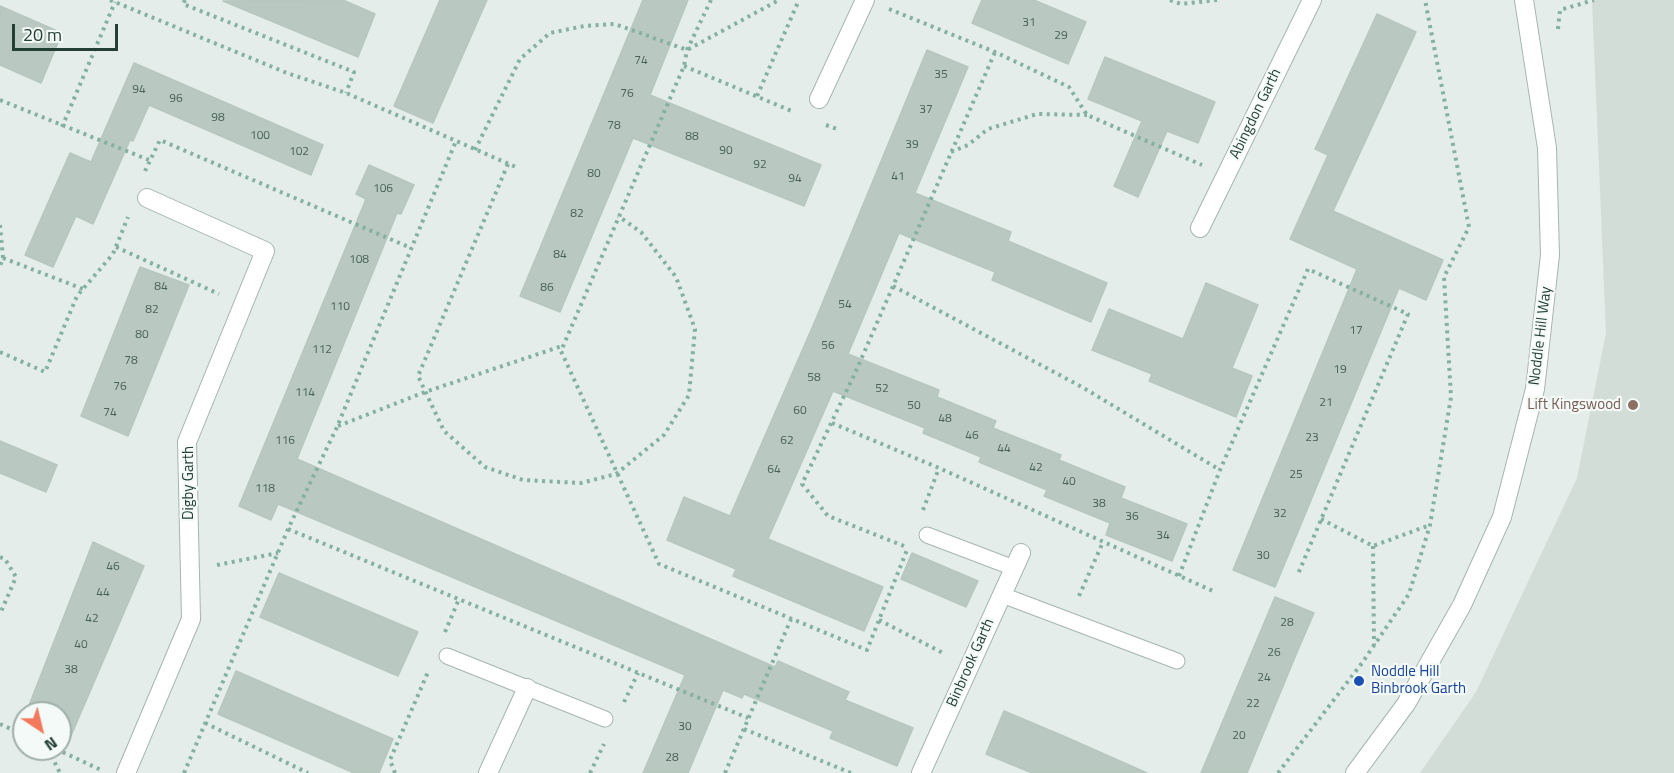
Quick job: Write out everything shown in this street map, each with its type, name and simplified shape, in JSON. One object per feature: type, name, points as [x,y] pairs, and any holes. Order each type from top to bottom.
[{"type":"street","points":[[819,99],[865,0]]},
{"type":"street","name":"Abingdon Garth","points":[[1200,228],[1312,0]]},
{"type":"street","name":"Noddle Hill Way","points":[[1355,773],[1406,704],[1462,604],[1502,518],[1534,389],[1550,255],[1547,148],[1531,32],[1524,0]]},
{"type":"street","name":"Digby Garth","points":[[126,773],[191,619],[187,442],[265,251],[144,190]]},
{"type":"street","name":"Binbrook Garth","points":[[921,773],[1017,561]]},
{"type":"street","points":[[488,773],[527,688]]},
{"type":"lane","points":[[927,535],[1017,561]]},
{"type":"lane","points":[[1002,595],[1070,618],[1177,661]]},
{"type":"lane","points":[[447,656],[605,719]]},
{"type":"path","points":[[185,0],[183,4],[354,72],[346,93]]},
{"type":"path","points":[[711,0],[687,50],[684,66],[561,351],[659,564],[867,650],[908,548],[828,516],[802,484],[893,286],[995,52]]},
{"type":"path","points":[[475,150],[520,59],[550,33],[584,26],[615,24],[687,50],[779,0]]},
{"type":"path","points":[[757,96],[799,0]]},
{"type":"path","points":[[1170,0],[1182,4],[1217,0]]},
{"type":"path","points":[[1278,773],[1374,646],[1409,594],[1430,525],[1451,397],[1444,277],[1469,227],[1425,0]]},
{"type":"path","points":[[1531,32],[1558,33],[1560,10],[1594,0]]},
{"type":"path","points":[[62,127],[112,1],[287,73],[346,93],[516,167]]},
{"type":"path","points":[[887,9],[995,52],[1069,87],[1087,115]]},
{"type":"path","points":[[684,66],[798,113]]},
{"type":"path","points":[[0,100],[62,127],[150,160]]},
{"type":"path","points":[[951,152],[968,145],[988,129],[1037,114],[1087,115],[1227,176]]},
{"type":"path","points":[[819,122],[840,130]]},
{"type":"path","points":[[144,190],[150,160],[160,140],[411,248]]},
{"type":"path","points":[[184,773],[288,529],[337,427],[456,141]]},
{"type":"path","points":[[508,164],[418,376],[444,431],[485,467],[524,480],[580,483],[616,474],[664,435],[689,395],[695,329],[676,278],[641,232],[618,216]]},
{"type":"path","points":[[0,352],[45,372],[77,296],[116,247],[129,214]]},
{"type":"path","points":[[0,225],[3,258],[0,266]]},
{"type":"path","points":[[116,247],[244,303]]},
{"type":"path","points":[[3,258],[84,289]]},
{"type":"path","points":[[1179,576],[1220,470],[1308,269],[1408,314],[1298,574]]},
{"type":"path","points":[[893,286],[1082,387],[1220,470]]},
{"type":"path","points":[[337,427],[425,392],[563,346]]},
{"type":"path","points":[[831,423],[939,468],[1212,591]]},
{"type":"path","points":[[920,518],[939,468]]},
{"type":"path","points":[[1321,519],[1373,546],[1430,525]]},
{"type":"path","points":[[288,529],[748,718]]},
{"type":"path","points":[[1070,618],[1103,542]]},
{"type":"path","points":[[1373,546],[1374,646]]},
{"type":"path","points":[[191,570],[279,552]]},
{"type":"path","points":[[0,557],[5,559],[16,577],[0,614]]},
{"type":"path","points":[[441,639],[459,599]]},
{"type":"path","points":[[725,773],[791,619]]},
{"type":"path","points":[[879,620],[970,666]]},
{"type":"path","points":[[395,773],[390,760],[428,669]]},
{"type":"path","points":[[206,723],[308,773]]},
{"type":"path","points":[[744,729],[851,773]]},
{"type":"path","points":[[72,756],[109,773]]},
{"type":"shaded area","name":"Lift Kingswood","points":[[1592,0],[1674,0],[1674,773],[1420,773],[1476,692],[1577,478],[1606,333]]},
{"type":"building","points":[[343,0],[375,14],[358,57],[223,1]]},
{"type":"building","points":[[440,0],[487,0],[433,123],[394,106]]},
{"type":"building","points":[[643,0],[688,0],[650,95],[821,165],[804,206],[633,138],[560,312],[520,296]]},
{"type":"building","points":[[982,0],[1034,0],[1086,22],[1068,64],[972,23]]},
{"type":"building","points":[[0,6],[62,33],[41,83],[0,65]]},
{"type":"building","points":[[1377,14],[1416,32],[1333,211],[1443,260],[1426,300],[1399,288],[1275,587],[1233,570],[1357,269],[1290,239],[1328,155],[1315,149]]},
{"type":"building","points":[[927,50],[968,67],[915,193],[1011,232],[1008,241],[1107,283],[1091,322],[992,280],[995,272],[899,233],[848,354],[939,390],[937,397],[996,421],[993,428],[1061,455],[1059,460],[1125,487],[1121,498],[1187,524],[1172,561],[1106,535],[1110,523],[1044,496],[1047,490],[979,462],[981,457],[923,433],[925,428],[833,391],[768,539],[883,587],[864,631],[733,576],[736,569],[667,540],[684,497],[730,516],[815,321]]},
{"type":"building","points":[[1105,57],[1215,102],[1198,143],[1167,131],[1138,197],[1114,186],[1142,121],[1088,99]]},
{"type":"building","points":[[134,63],[323,145],[311,175],[149,105],[133,141],[130,140],[93,224],[76,216],[53,267],[25,255],[70,153],[91,162]]},
{"type":"building","points":[[369,165],[414,185],[401,214],[397,213],[297,459],[775,667],[778,661],[849,692],[845,700],[913,728],[897,766],[830,738],[833,731],[744,694],[742,698],[723,690],[688,773],[643,773],[685,675],[278,504],[271,520],[239,506],[366,199],[356,194]]},
{"type":"building","points":[[140,267],[189,285],[128,436],[81,416]]},
{"type":"building","points":[[1206,283],[1258,305],[1232,368],[1252,376],[1236,417],[1149,381],[1152,374],[1092,350],[1109,309],[1183,339]]},
{"type":"building","points":[[0,441],[57,465],[46,492],[0,473]]},
{"type":"building","points":[[93,542],[144,566],[72,733],[72,701],[31,701]]},
{"type":"building","points":[[912,553],[978,581],[966,607],[901,579]]},
{"type":"building","points":[[279,573],[418,632],[398,676],[260,617]]},
{"type":"building","points":[[1275,597],[1314,613],[1247,773],[1201,773]]},
{"type":"building","points":[[236,671],[393,739],[379,773],[354,773],[218,714]]},
{"type":"building","points":[[1004,711],[1147,773],[1032,773],[986,754]]},
{"type":"place","name":"Lift Kingswood","points":[[1633,405]]},
{"type":"place","name":"Noddle Hill Binbrook Garth","points":[[1359,681]]}]
